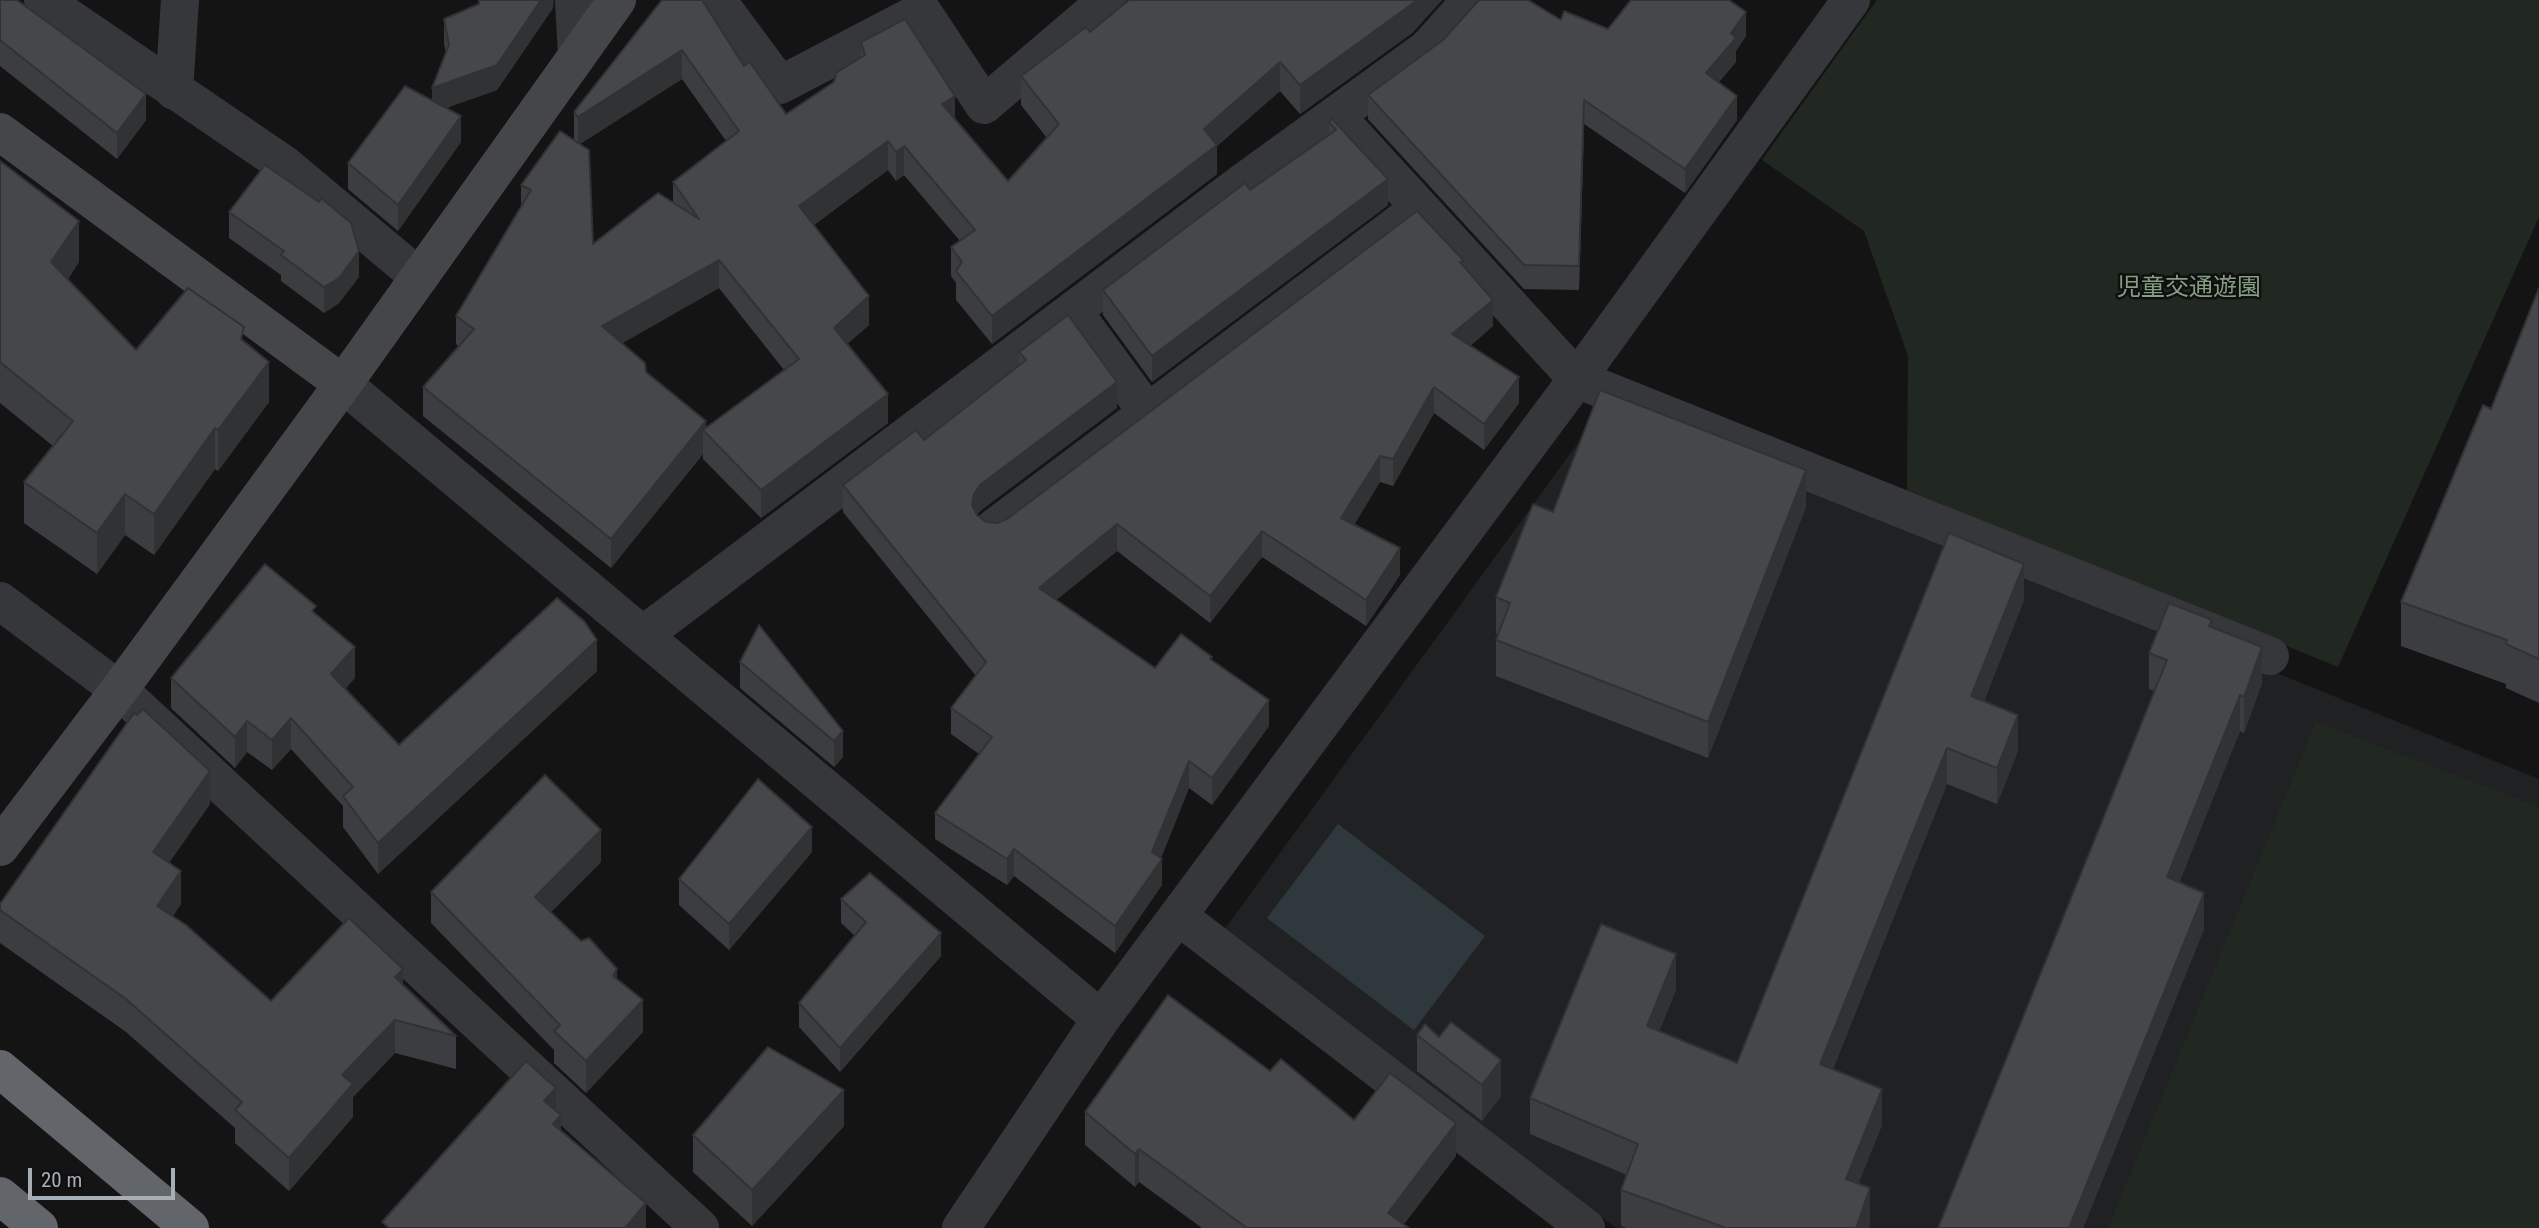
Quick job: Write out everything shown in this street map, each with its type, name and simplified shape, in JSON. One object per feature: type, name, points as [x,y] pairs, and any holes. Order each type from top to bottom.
[{"type":"highway","points":[[0,1069],[190,1228]]},
{"type":"highway","points":[[0,1196],[39,1228]]},
{"type":"street","points":[[43,0],[285,164],[419,277]]},
{"type":"street","points":[[174,90],[180,0]]},
{"type":"street","points":[[574,0],[577,56]]},
{"type":"street","points":[[0,848],[343,384],[617,0]]},
{"type":"street","points":[[716,0],[780,85],[922,11],[984,105],[1107,0]]},
{"type":"street","points":[[643,635],[1232,191],[1427,49],[1471,0]]},
{"type":"street","points":[[961,1228],[1101,1019],[1577,379],[1851,0]]},
{"type":"street","points":[[1336,116],[1577,379],[2270,656]]},
{"type":"street","points":[[0,132],[343,384],[1101,1019]]},
{"type":"street","points":[[994,528],[1420,208]]},
{"type":"street","points":[[1073,311],[1147,412]]},
{"type":"street","points":[[0,601],[119,690],[700,1228]]},
{"type":"street","points":[[1178,916],[1586,1228]]},
{"type":"shaded area","points":[[1625,410],[2539,779],[2539,1228],[1616,1228],[1224,930],[1599,414]]},
{"type":"shaded area","points":[[1338,824],[1485,936],[1414,1030],[1267,918]]},
{"type":"green space","name":"児童交通遊園","points":[[1877,0],[2539,0],[2539,217],[2338,667],[1907,490],[1908,356],[1864,231],[1762,160]]},
{"type":"green space","points":[[2316,722],[2539,807],[2539,1228],[2108,1228]]},
{"type":"building","points":[[0,0],[17,0],[146,94],[117,133],[0,40]]},
{"type":"building","points":[[479,0],[541,0],[497,65],[432,88],[449,45],[444,19],[479,4]]},
{"type":"building","points":[[662,0],[702,0],[744,66],[750,62],[786,114],[834,82],[836,73],[865,55],[861,42],[905,19],[955,96],[942,104],[1008,181],[1059,124],[1021,76],[1086,27],[1090,32],[1129,0],[1416,0],[1300,85],[1280,62],[1204,129],[1217,145],[992,316],[956,271],[962,262],[951,247],[975,230],[904,146],[896,152],[888,141],[799,206],[869,296],[834,328],[888,394],[761,490],[703,430],[799,359],[719,260],[602,326],[645,363],[646,372],[706,421],[611,539],[423,387],[474,329],[456,316],[531,190],[521,185],[560,131],[589,150],[593,244],[658,193],[699,219],[673,182],[739,131],[682,50],[578,117],[574,112]]},
{"type":"building","points":[[1479,0],[1528,0],[1561,20],[1564,11],[1608,29],[1631,0],[1729,0],[1746,12],[1731,33],[1736,38],[1706,73],[1737,96],[1685,169],[1584,100],[1579,266],[1524,265],[1368,95],[1443,40]]},
{"type":"building","points":[[405,86],[461,116],[398,205],[348,163]]},
{"type":"building","points":[[1332,119],[1388,179],[1152,356],[1103,290],[1245,183],[1250,190],[1336,130],[1329,122]]},
{"type":"building","points":[[0,161],[79,221],[51,262],[136,350],[188,288],[244,327],[241,339],[269,362],[218,430],[215,428],[154,514],[125,494],[97,533],[24,482],[73,421],[0,362]]},
{"type":"building","points":[[265,165],[319,202],[321,198],[351,223],[359,251],[339,278],[324,287],[281,255],[284,251],[229,212]]},
{"type":"building","points":[[1417,211],[1465,262],[1460,262],[1493,300],[1452,334],[1519,377],[1484,424],[1434,387],[1393,459],[1380,456],[1341,518],[1400,548],[1366,600],[1262,531],[1210,596],[1117,524],[1039,588],[1155,668],[1181,634],[1212,657],[1210,659],[1269,700],[1212,778],[1189,761],[1152,852],[1162,859],[1115,926],[1014,849],[1007,859],[935,813],[992,737],[951,708],[986,662],[843,485],[916,430],[924,440],[1026,360],[1019,352],[1068,315],[1117,382],[980,485],[974,494],[972,505],[977,515],[986,522],[997,523],[1007,519]]},
{"type":"building","points":[[2539,288],[2539,659],[2506,644],[2507,640],[2401,602],[2483,405],[2491,409]]},
{"type":"building","points":[[1600,390],[1806,470],[1708,722],[1496,640],[1510,603],[1496,597],[1533,504],[1553,512]]},
{"type":"building","points":[[1949,533],[2024,564],[1971,696],[2018,715],[1997,768],[1947,748],[1820,1064],[1882,1089],[1846,1179],[1870,1188],[1856,1228],[1726,1228],[1621,1190],[1638,1144],[1530,1098],[1601,924],[1676,954],[1647,1026],[1737,1063]]},
{"type":"building","points":[[265,564],[316,606],[312,611],[355,647],[331,674],[399,745],[557,598],[584,621],[597,640],[378,843],[343,796],[353,787],[291,718],[272,740],[247,721],[235,737],[171,678]]},
{"type":"building","points":[[2169,603],[2212,620],[2209,626],[2262,647],[2244,697],[2240,695],[2167,877],[2204,893],[2069,1228],[1938,1228],[2167,660],[2149,653]]},
{"type":"building","points":[[759,625],[843,731],[834,741],[740,662]]},
{"type":"building","points":[[143,709],[210,771],[153,852],[181,871],[157,906],[186,925],[271,1001],[349,918],[403,969],[395,977],[456,1036],[395,1020],[342,1075],[353,1084],[289,1158],[235,1110],[242,1102],[126,999],[0,910],[0,904],[134,713],[137,715]]},
{"type":"building","points":[[545,775],[601,830],[535,897],[581,941],[589,938],[617,969],[613,976],[643,1000],[586,1061],[554,1031],[560,1025],[431,892]]},
{"type":"building","points":[[758,779],[812,827],[729,924],[679,879]]},
{"type":"building","points":[[870,873],[941,933],[840,1048],[799,1003],[866,922],[841,899]]},
{"type":"building","points":[[1168,995],[1270,1071],[1281,1059],[1354,1120],[1390,1073],[1456,1123],[1388,1213],[1409,1228],[1247,1228],[1139,1149],[1135,1154],[1085,1112]]},
{"type":"building","points":[[1451,1022],[1501,1060],[1482,1085],[1417,1035],[1425,1024],[1439,1037]]},
{"type":"building","points":[[768,1047],[844,1090],[752,1190],[693,1135]]},
{"type":"building","points":[[526,1061],[556,1088],[544,1101],[561,1115],[553,1124],[646,1203],[625,1228],[389,1228],[382,1222]]}]
